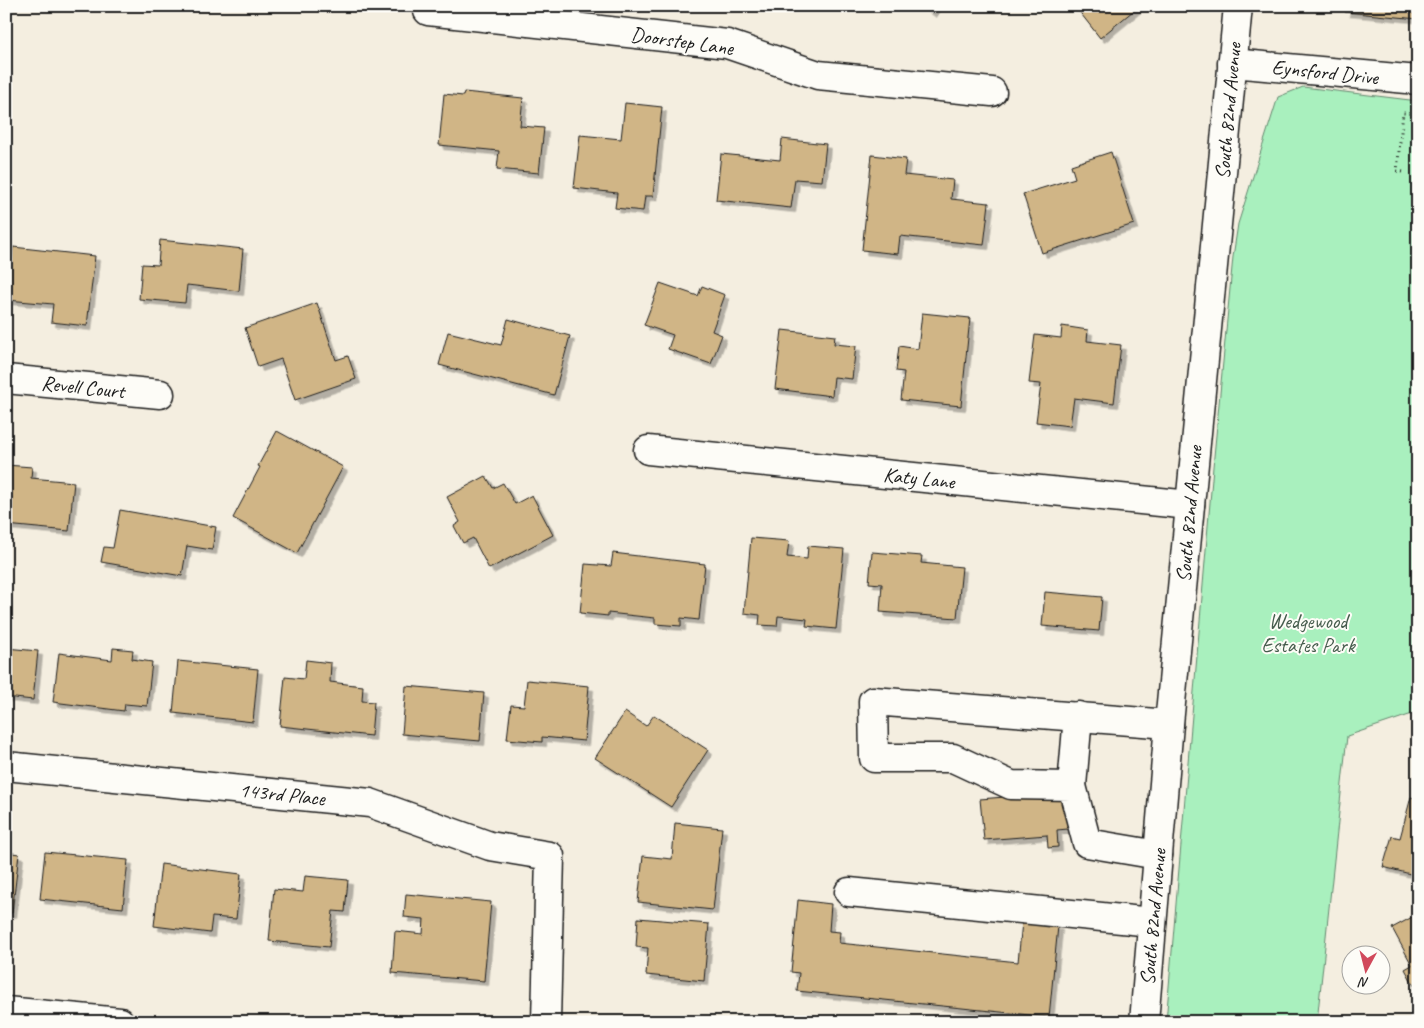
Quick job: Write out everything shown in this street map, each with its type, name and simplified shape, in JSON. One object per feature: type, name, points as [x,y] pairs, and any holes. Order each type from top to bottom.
[{"type":"street","name":"South 82nd Avenue","points":[[1144,1022],[1169,724],[1238,6]]},
{"type":"street","name":"Doorstep Lane","points":[[428,8],[727,44],[818,75],[992,92]]},
{"type":"street","name":"Eynsford Drive","points":[[1232,63],[1418,80]]},
{"type":"street","name":"Revell Court","points":[[6,379],[160,394]]},
{"type":"street","name":"Katy Lane","points":[[648,450],[1190,505]]},
{"type":"street","points":[[1072,786],[1011,785],[953,758],[874,758],[873,701],[1169,724]]},
{"type":"street","points":[[1078,716],[1072,786],[1087,843],[1158,855]]},
{"type":"street","name":"143rd Place","points":[[6,766],[370,803],[490,846],[550,856],[546,1022]]},
{"type":"street","points":[[849,892],[1152,922]]},
{"type":"street","points":[[6,1011],[120,1022]]},
{"type":"path","points":[[1404,172],[1397,171],[1403,113],[1418,114]]},
{"type":"green space","name":"Wedgewood Estates Park","points":[[1303,87],[1418,101],[1418,712],[1347,736],[1317,1022],[1166,1022],[1213,467],[1233,257],[1238,224],[1278,97]]},
{"type":"building","points":[[922,6],[936,6],[932,13]]},
{"type":"building","points":[[1083,6],[1139,6],[1100,38],[1078,10]]},
{"type":"building","points":[[1346,6],[1418,6],[1418,19],[1345,12]]},
{"type":"building","points":[[464,92],[523,98],[520,126],[544,128],[539,173],[497,169],[499,151],[439,145],[444,94],[463,96]]},
{"type":"building","points":[[625,103],[662,107],[653,196],[645,196],[643,211],[615,208],[617,193],[574,188],[580,135],[621,139]]},
{"type":"building","points":[[782,139],[826,144],[822,181],[795,179],[791,208],[716,200],[721,154],[780,160]]},
{"type":"building","points":[[1111,152],[1134,224],[1042,253],[1023,194],[1075,178],[1071,165]]},
{"type":"building","points":[[872,155],[906,159],[904,175],[953,180],[951,199],[989,203],[984,245],[900,236],[898,254],[862,250]]},
{"type":"building","points":[[160,240],[243,249],[239,291],[187,285],[185,303],[139,299],[142,264],[158,265]]},
{"type":"building","points":[[13,247],[95,256],[87,326],[51,322],[53,304],[7,300]]},
{"type":"building","points":[[660,283],[698,296],[702,286],[725,295],[712,331],[722,335],[711,364],[668,349],[673,335],[644,325]]},
{"type":"building","points":[[317,303],[336,360],[348,356],[356,379],[295,400],[281,359],[258,367],[245,328]]},
{"type":"building","points":[[922,313],[970,318],[961,406],[901,400],[904,372],[896,371],[899,346],[918,349]]},
{"type":"building","points":[[508,319],[570,336],[554,395],[439,365],[448,332],[501,345]]},
{"type":"building","points":[[1062,326],[1088,330],[1087,341],[1121,345],[1114,403],[1074,398],[1070,426],[1036,422],[1041,384],[1029,383],[1035,335],[1061,338]]},
{"type":"building","points":[[782,330],[835,336],[834,344],[856,346],[852,379],[834,377],[832,396],[775,389]]},
{"type":"building","points":[[277,431],[343,467],[297,553],[233,518]]},
{"type":"building","points":[[6,465],[32,467],[31,478],[74,482],[69,531],[6,525]]},
{"type":"building","points":[[486,476],[493,488],[503,483],[515,504],[532,495],[553,535],[489,569],[473,538],[463,543],[454,526],[460,522],[447,497]]},
{"type":"building","points":[[120,510],[216,527],[212,550],[187,546],[182,576],[101,562],[104,547],[113,548]]},
{"type":"building","points":[[751,538],[789,541],[787,557],[807,559],[808,546],[844,549],[836,629],[806,626],[807,619],[778,616],[777,626],[759,625],[760,615],[744,613]]},
{"type":"building","points":[[872,552],[922,556],[921,563],[962,567],[957,618],[880,612],[882,584],[869,583]]},
{"type":"building","points":[[613,553],[705,564],[699,620],[681,618],[681,626],[655,624],[655,618],[608,613],[608,616],[580,613],[585,564],[611,566]]},
{"type":"building","points":[[1045,592],[1102,597],[1099,631],[1042,626]]},
{"type":"building","points":[[6,648],[38,651],[33,700],[6,697]]},
{"type":"building","points":[[113,648],[133,650],[132,659],[152,662],[147,706],[125,704],[124,711],[53,702],[59,653],[112,660]]},
{"type":"building","points":[[306,660],[331,663],[330,682],[363,686],[362,701],[374,702],[371,736],[280,726],[285,677],[304,679]]},
{"type":"building","points":[[178,661],[258,669],[253,722],[173,713]]},
{"type":"building","points":[[527,680],[589,686],[584,741],[542,737],[542,742],[507,739],[511,705],[524,706]]},
{"type":"building","points":[[406,686],[484,693],[480,741],[402,734]]},
{"type":"building","points":[[625,712],[646,726],[654,715],[708,750],[671,807],[595,758]]},
{"type":"building","points":[[1065,792],[1068,829],[1057,830],[1058,847],[1048,848],[1047,835],[984,840],[980,799]]},
{"type":"building","points":[[1411,797],[1418,799],[1418,876],[1383,867],[1392,836],[1400,838]]},
{"type":"building","points":[[675,823],[722,828],[713,910],[638,902],[643,856],[672,859]]},
{"type":"building","points":[[6,852],[19,854],[12,913],[6,912]]},
{"type":"building","points":[[45,852],[128,860],[123,908],[40,899]]},
{"type":"building","points":[[161,864],[241,874],[236,919],[212,917],[210,933],[154,926]]},
{"type":"building","points":[[305,876],[348,880],[345,912],[333,911],[329,947],[269,941],[274,889],[303,892]]},
{"type":"building","points":[[406,894],[491,902],[484,981],[392,973],[395,931],[423,934],[424,919],[404,917]]},
{"type":"building","points":[[798,900],[831,904],[829,931],[840,932],[839,943],[1018,962],[1022,922],[1058,926],[1049,1017],[797,991],[799,973],[791,972]]},
{"type":"building","points":[[1418,914],[1418,993],[1405,969],[1412,965],[1392,928]]},
{"type":"building","points":[[638,918],[709,924],[704,981],[646,975],[648,948],[636,947]]}]
